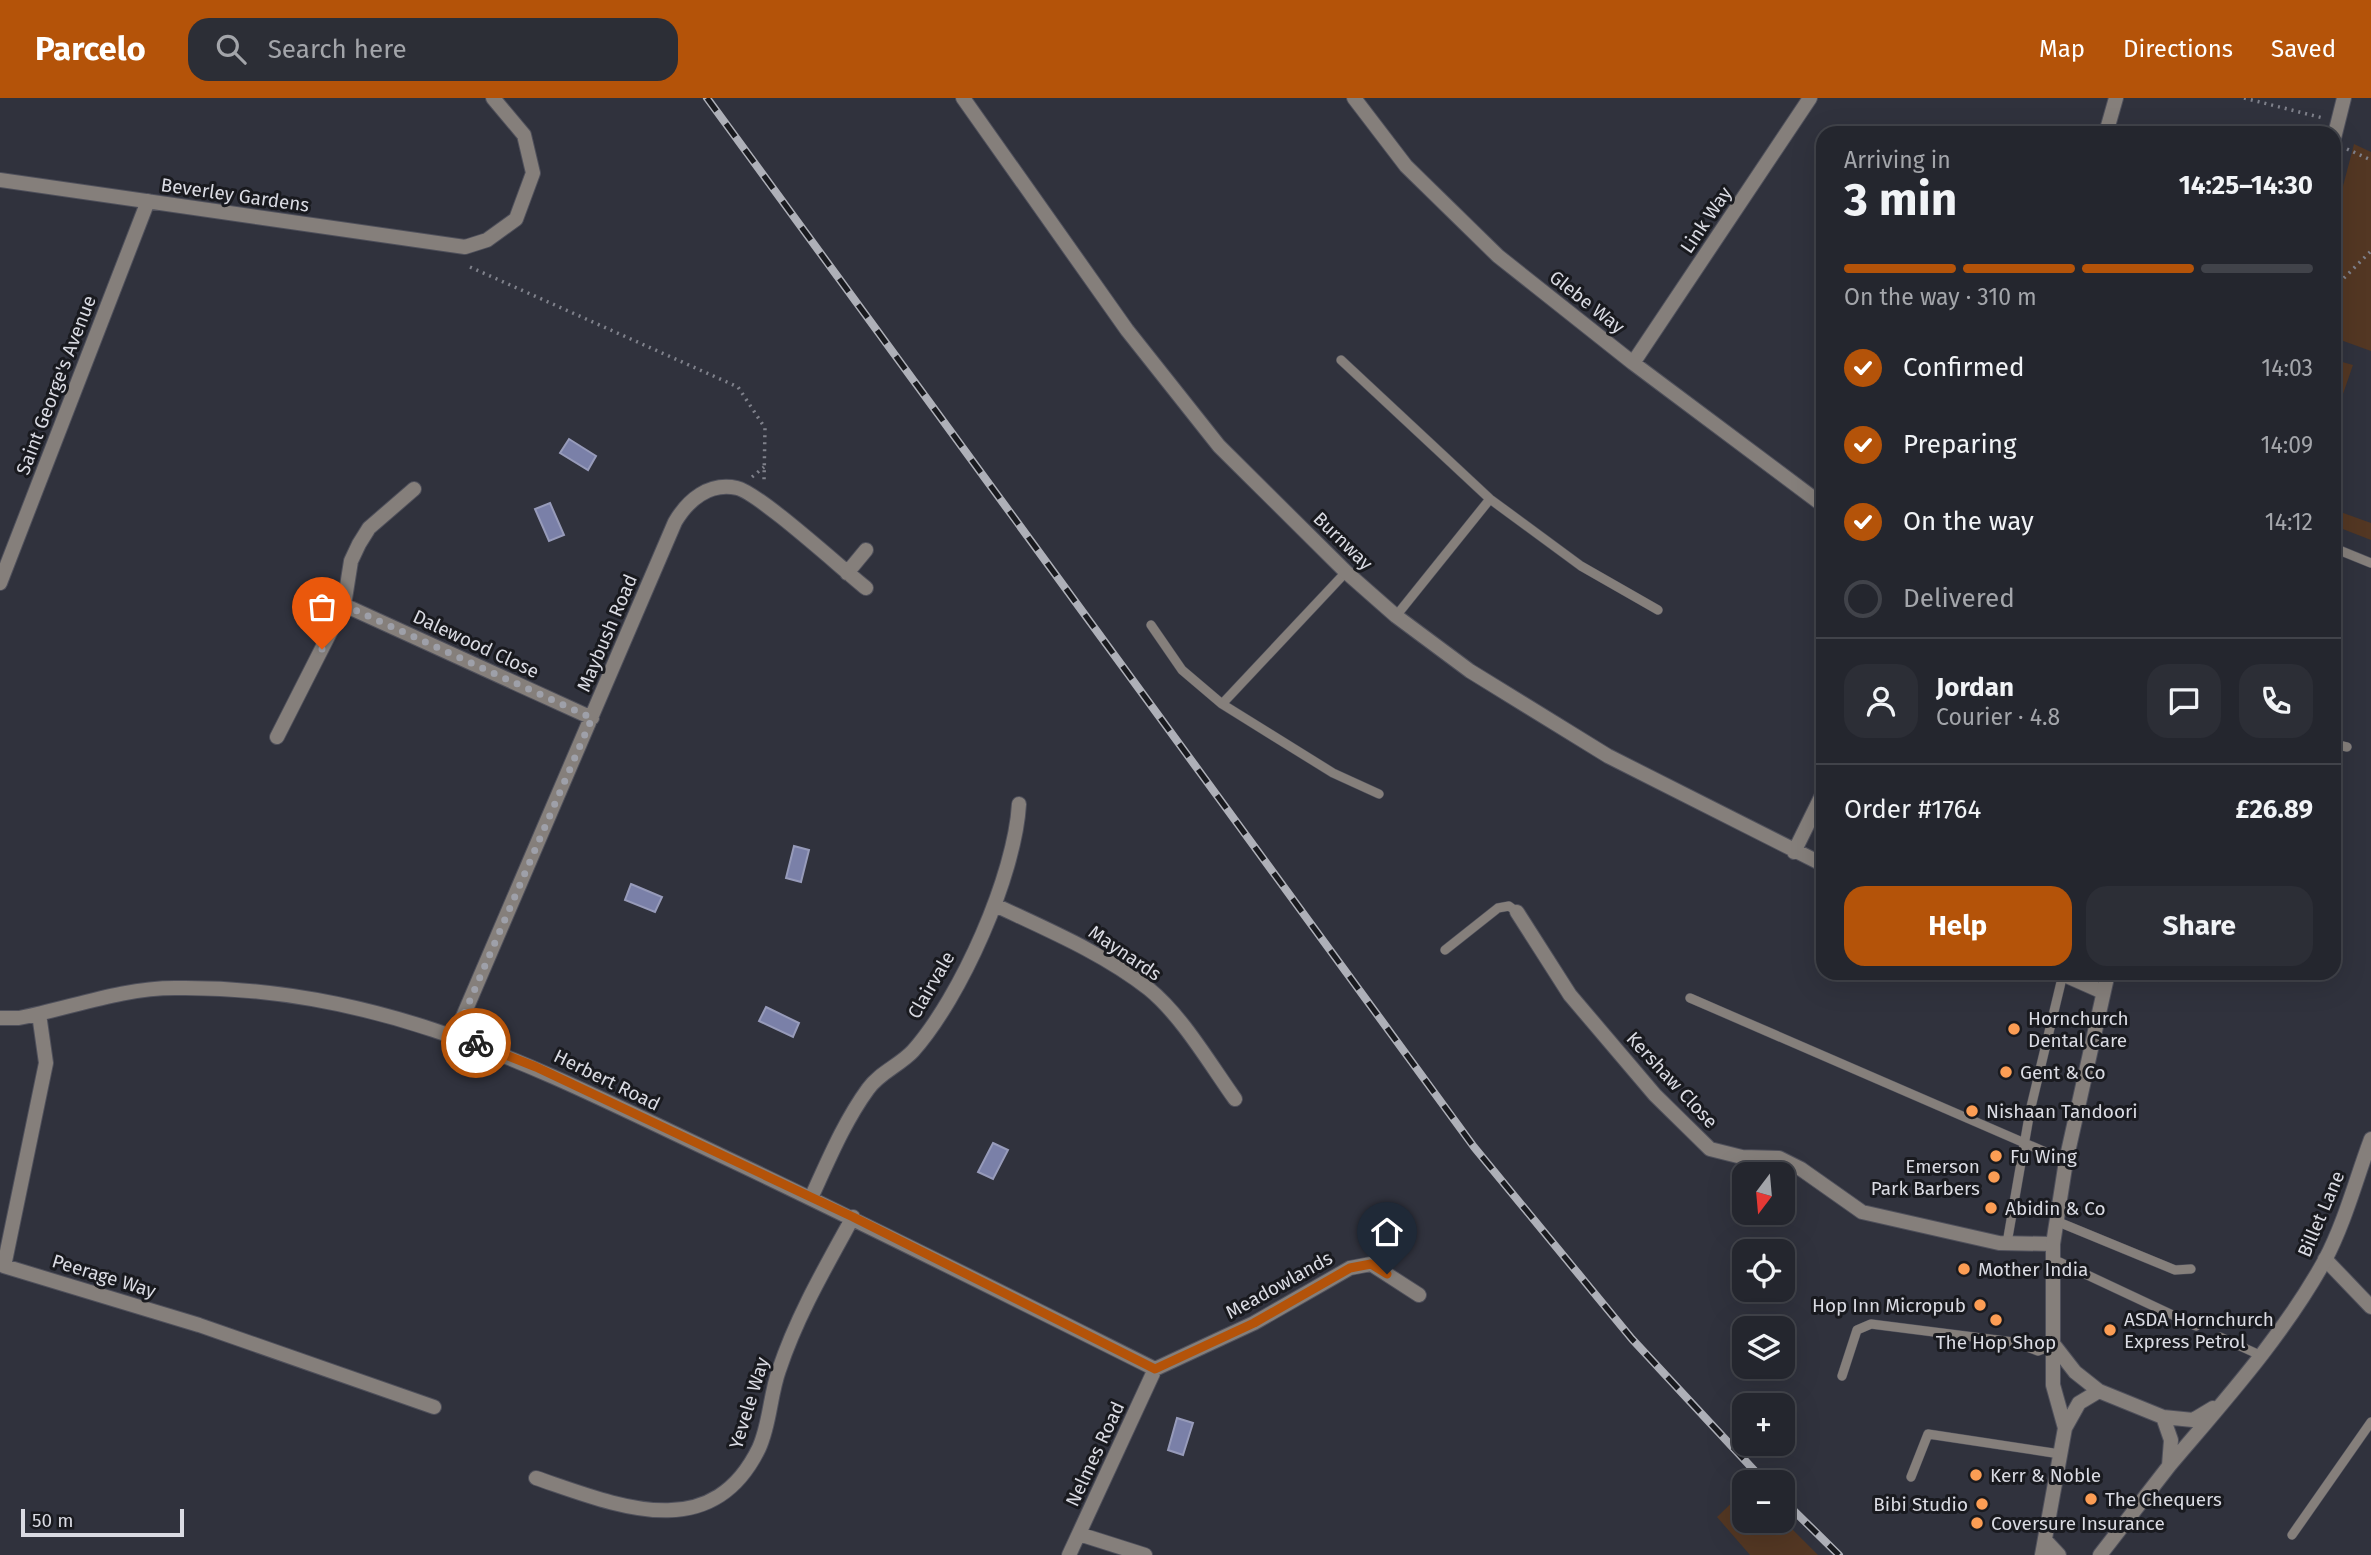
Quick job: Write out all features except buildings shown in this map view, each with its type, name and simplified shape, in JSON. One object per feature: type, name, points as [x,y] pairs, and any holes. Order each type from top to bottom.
[{"type":"street","name":"Beverley Gardens","points":[[0,180],[466,247],[487,240],[516,219],[533,173],[524,135],[493,98]]},
{"type":"street","name":"Burnway","points":[[963,98],[1127,330],[1219,446],[1346,572],[1396,616],[1470,671],[1608,757],[1816,862]]},
{"type":"street","name":"Glebe Way","points":[[1354,98],[1406,166],[1498,256],[1633,363],[1816,500]]},
{"type":"street","name":"Link Way","points":[[1633,363],[1810,98]]},
{"type":"street","points":[[2108,126],[2116,98]]},
{"type":"street","points":[[2338,126],[2344,98]]},
{"type":"street","name":"Saint George's Avenue","points":[[0,583],[148,201]]},
{"type":"street","name":"Maybush Road","points":[[455,1035],[686,504],[712,488],[738,488],[765,505],[866,587]]},
{"type":"street","points":[[277,737],[344,605],[351,561],[359,544],[369,528],[414,489]]},
{"type":"street","points":[[847,573],[866,550]]},
{"type":"street","name":"Dalewood Close","points":[[344,605],[592,718]]},
{"type":"street","name":"Clairvale","points":[[811,1198],[850,1116],[870,1086],[912,1052],[943,1011],[995,905],[1012,857],[1020,804]]},
{"type":"street","points":[[1794,852],[1816,807]]},
{"type":"street","name":"Maynards","points":[[995,905],[1069,940],[1151,991],[1196,1043],[1235,1099]]},
{"type":"street","name":"Kershaw Close","points":[[1517,912],[1570,995],[1655,1095],[1710,1149],[1742,1157],[1779,1158],[1801,1169],[1862,1212],[1905,1224],[2052,1251]]},
{"type":"street","points":[[2075,980],[2103,992]]},
{"type":"street","points":[[2065,1428],[2053,1385],[2052,1251],[2066,1161],[2106,980]]},
{"type":"street","name":"Herbert Road","points":[[0,1018],[40,1014],[131,991],[204,988],[294,996],[353,1006],[455,1035],[536,1067],[853,1217],[1155,1369]]},
{"type":"street","name":"Peerage Way","points":[[40,1014],[46,1063],[4,1266],[199,1325],[434,1407]]},
{"type":"street","name":"Billet Lane","points":[[2100,1555],[2169,1466],[2262,1356],[2325,1259],[2371,1139]]},
{"type":"street","name":"Yevele Way","points":[[536,1478],[614,1504],[652,1511],[690,1509],[709,1502],[741,1479],[760,1445],[774,1385],[788,1342],[805,1304],[853,1217]]},
{"type":"street","points":[[2325,1259],[2371,1307]]},
{"type":"street","name":"Meadowlands","points":[[1155,1369],[1254,1323],[1350,1268],[1371,1264],[1419,1294]]},
{"type":"street","points":[[2054,1345],[2075,1372],[2099,1391],[2163,1417],[2193,1420],[2230,1394]]},
{"type":"street","name":"Nelmes Road","points":[[1069,1555],[1155,1369]]},
{"type":"street","points":[[2059,1555],[2043,1548],[2065,1428],[2079,1403],[2099,1391]]},
{"type":"street","points":[[2163,1417],[2171,1440],[2169,1466]]},
{"type":"street","points":[[1079,1534],[1144,1555]]},
{"type":"lane","points":[[1340,360],[1490,499],[1581,566],[1658,610]]},
{"type":"lane","points":[[1396,616],[1490,499]]},
{"type":"lane","points":[[2341,551],[2371,563]]},
{"type":"lane","points":[[1222,704],[1346,572]]},
{"type":"lane","points":[[1152,625],[1182,670],[1222,704],[1333,773],[1379,794]]},
{"type":"lane","points":[[2341,746],[2347,747]]},
{"type":"lane","points":[[1445,950],[1498,908],[1509,906],[1517,912]]},
{"type":"lane","points":[[2007,1243],[2024,1143],[2060,980]]},
{"type":"lane","points":[[1690,998],[2066,1161]]},
{"type":"lane","points":[[2056,1221],[2175,1270],[2191,1269]]},
{"type":"lane","points":[[2052,1251],[2196,1325]]},
{"type":"lane","points":[[1842,1376],[1857,1329],[1871,1324],[2013,1342],[2038,1351],[2054,1345]]},
{"type":"lane","points":[[2220,1337],[2262,1356]]},
{"type":"lane","points":[[2292,1535],[2371,1423]]},
{"type":"lane","points":[[1911,1477],[1928,1434],[2060,1454]]},
{"type":"path","points":[[2244,98],[2339,122]]},
{"type":"path","points":[[2347,149],[2371,160]]},
{"type":"path","points":[[2341,281],[2371,251]]},
{"type":"path","points":[[470,267],[738,387],[765,428],[765,505]]},
{"type":"shaded area","points":[[2354,144],[2371,152],[2371,351],[2341,340],[2341,194]]},
{"type":"shaded area","points":[[2341,362],[2353,365],[2341,400]]},
{"type":"shaded area","points":[[2341,512],[2371,523],[2371,540],[2341,528]]},
{"type":"shaded area","points":[[1732,1503],[1732,1533],[1795,1532],[1818,1555],[1750,1555],[1717,1517]]},
{"type":"water","points":[[569,439],[596,456],[588,470],[560,453]]},
{"type":"water","points":[[550,503],[564,535],[549,541],[535,509]]},
{"type":"water","points":[[794,846],[809,850],[801,882],[786,878]]},
{"type":"water","points":[[631,884],[662,897],[655,912],[625,900]]},
{"type":"water","points":[[766,1007],[799,1023],[793,1037],[759,1021]]},
{"type":"water","points":[[993,1143],[1008,1150],[993,1179],[978,1172]]},
{"type":"water","points":[[1177,1418],[1193,1423],[1183,1455],[1168,1450]]},
{"type":"railway","points":[[707,98],[1474,1147],[1632,1339],[1754,1470]]},
{"type":"railway","points":[[1795,1512],[1839,1555]]},
{"type":"way so far","points":[[322,649],[344,605],[592,718],[455,1035],[476,1043]]},
{"type":"place","name":"Hornchurch Dental Care","points":[[2014,1029]]},
{"type":"place","name":"Gent & Co","points":[[2006,1072]]},
{"type":"place","name":"Nishaan Tandoori","points":[[1972,1111]]},
{"type":"place","name":"Fu Wing","points":[[1996,1156]]},
{"type":"place","name":"Emerson Park Barbers","points":[[1994,1177]]},
{"type":"place","name":"Abidin & Co","points":[[1991,1208]]},
{"type":"place","name":"Mother India","points":[[1964,1269]]},
{"type":"place","name":"Hop Inn Micropub","points":[[1980,1305]]},
{"type":"place","name":"The Hop Shop","points":[[1996,1320]]},
{"type":"place","name":"ASDA Hornchurch Express Petrol","points":[[2110,1330]]},
{"type":"place","name":"Kerr & Noble","points":[[1976,1475]]},
{"type":"place","name":"The Chequers","points":[[2091,1499]]},
{"type":"place","name":"Bibi Studio","points":[[1982,1504]]},
{"type":"place","name":"Coversure Insurance","points":[[1977,1523]]},
{"type":"route","points":[[476,1043],[536,1067],[853,1217],[1155,1369],[1254,1323],[1350,1268],[1371,1264],[1387,1274]]}]
